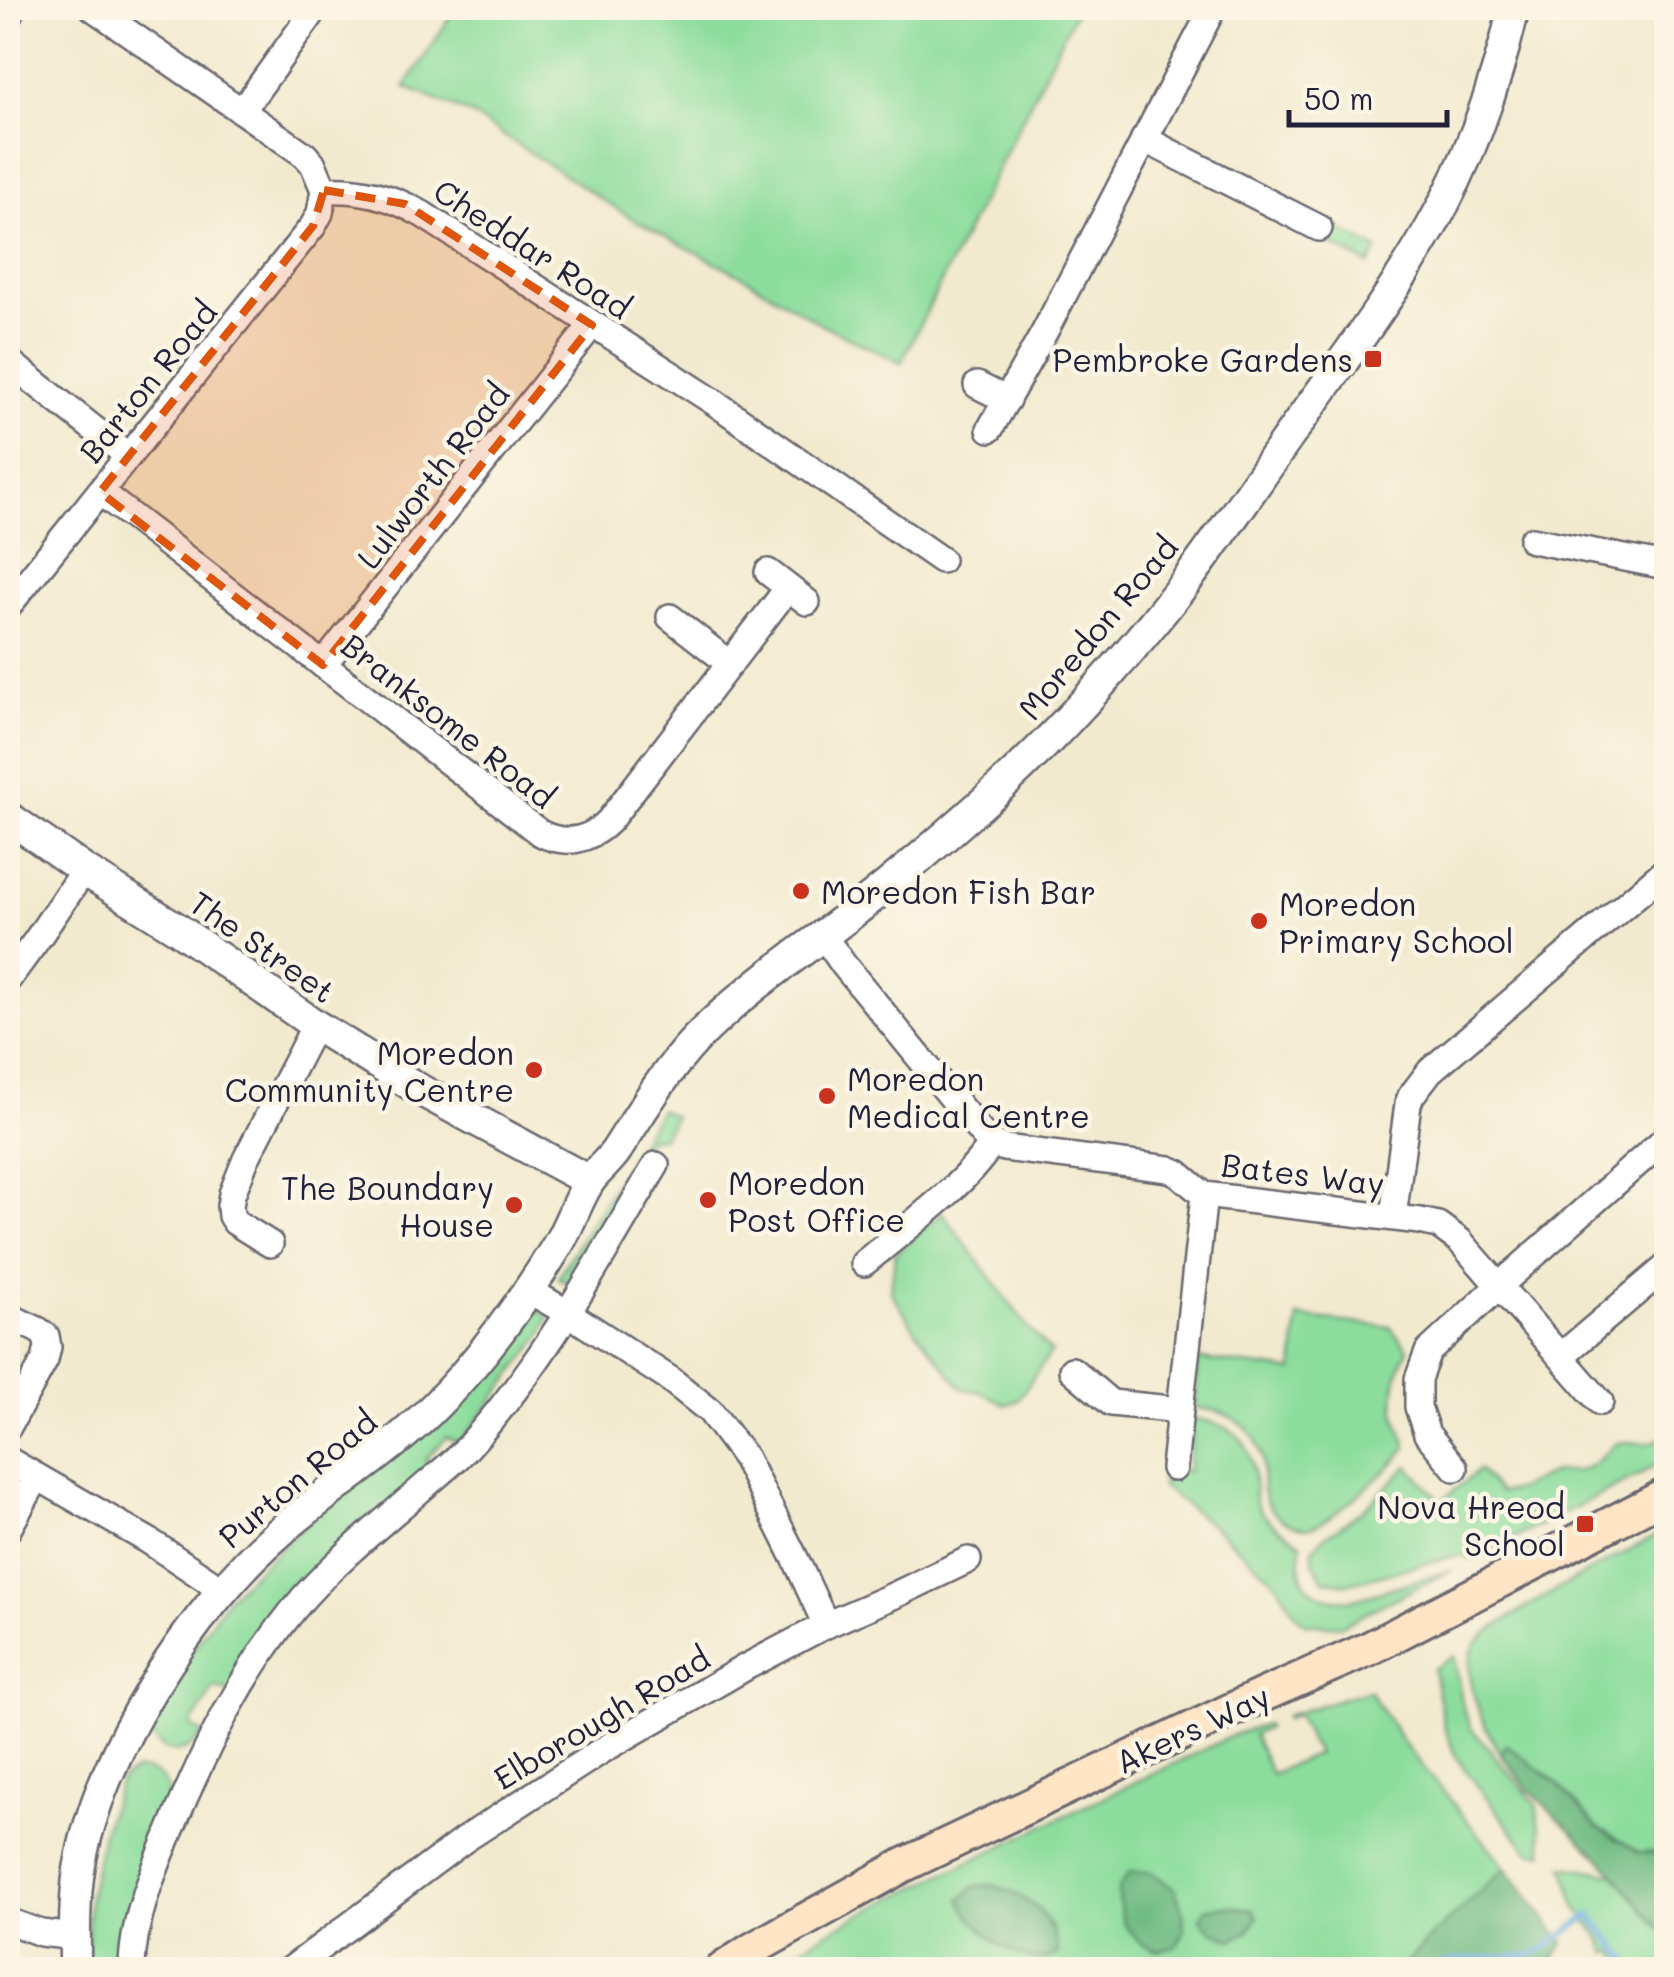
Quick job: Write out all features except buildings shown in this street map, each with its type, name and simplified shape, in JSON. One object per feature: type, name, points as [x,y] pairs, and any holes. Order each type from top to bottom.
[{"type":"main road","name":"Akers Way","points":[[721,1970],[904,1865],[1368,1649],[1666,1495]]},
{"type":"street","points":[[8,15],[13,8]]},
{"type":"street","points":[[93,8],[305,154],[324,190]]},
{"type":"street","points":[[242,111],[316,8]]},
{"type":"street","points":[[990,428],[1213,8]]},
{"type":"street","name":"Moredon Road","points":[[589,1181],[610,1159],[652,1092],[718,1017],[942,838],[1048,742],[1112,673],[1190,576],[1431,228],[1478,128],[1514,8]]},
{"type":"street","points":[[1144,138],[1319,228]]},
{"type":"street","name":"Cheddar Road","points":[[324,190],[371,192],[404,204],[770,440],[941,560]]},
{"type":"street","name":"Barton Road","points":[[8,606],[313,226],[324,190]]},
{"type":"street","name":"Lulworth Road","points":[[323,664],[592,326]]},
{"type":"street","points":[[8,361],[128,456]]},
{"type":"street","points":[[977,384],[1007,400]]},
{"type":"street","name":"Branksome Road","points":[[100,492],[552,839],[590,836],[609,821],[788,587]]},
{"type":"street","points":[[1532,540],[1666,566]]},
{"type":"street","points":[[670,617],[730,664]]},
{"type":"street","name":"The Street","points":[[8,817],[315,1025],[420,1090],[589,1181]]},
{"type":"street","points":[[8,979],[84,870]]},
{"type":"street","points":[[1394,1217],[1408,1104],[1420,1083],[1666,870]]},
{"type":"street","points":[[823,935],[992,1143],[959,1181],[864,1263]]},
{"type":"street","points":[[270,1244],[235,1222],[231,1216],[232,1194],[315,1025]]},
{"type":"street","points":[[1455,1468],[1428,1434],[1418,1406],[1418,1379],[1430,1350],[1666,1138]]},
{"type":"street","name":"Bates Way","points":[[992,1143],[1048,1155],[1168,1169],[1204,1195],[1428,1222],[1460,1241],[1600,1402]]},
{"type":"street","points":[[132,1960],[151,1879],[191,1780],[254,1665],[306,1596],[465,1450],[528,1373],[656,1165]]},
{"type":"street","name":"Purton Road","points":[[75,1970],[76,1899],[92,1818],[110,1769],[154,1686],[221,1589],[247,1562],[439,1403],[528,1290],[560,1242],[589,1181]]},
{"type":"street","points":[[1174,1468],[1204,1195]]},
{"type":"street","points":[[1562,1356],[1666,1267]]},
{"type":"street","points":[[528,1290],[671,1380],[710,1411],[745,1458],[826,1625]]},
{"type":"street","points":[[8,1316],[46,1336],[48,1347],[45,1360],[8,1427]]},
{"type":"street","points":[[1072,1370],[1111,1403],[1180,1410]]},
{"type":"street","points":[[8,1460],[221,1589]]},
{"type":"street","points":[[8,1530],[36,1477]]},
{"type":"street","name":"Elborough Road","points":[[290,1970],[464,1840],[674,1709],[826,1625],[968,1560]]},
{"type":"street","points":[[8,1921],[41,1933],[75,1937]]},
{"type":"highlighted area","points":[[324,190],[405,204],[592,325],[323,665],[100,492],[313,226]]},
{"type":"green space","points":[[456,8],[1077,8],[901,363],[821,324],[744,277],[634,220],[470,114],[405,87]]},
{"type":"green space","points":[[1337,228],[1378,250],[1369,265],[1329,243]]},
{"type":"green space","points":[[660,1109],[675,1117],[662,1137],[649,1138],[634,1162],[636,1177],[584,1271],[578,1267],[567,1283],[558,1277]]},
{"type":"green space","points":[[942,1212],[1029,1329],[1051,1352],[1017,1401],[1006,1405],[981,1392],[963,1389],[916,1331],[891,1292],[895,1254]]},
{"type":"green space","points":[[538,1310],[549,1318],[542,1335],[460,1444],[447,1437],[425,1460],[435,1471],[229,1692],[214,1687],[191,1726],[203,1734],[199,1739],[189,1748],[177,1751],[158,1744],[147,1720],[228,1597],[529,1313]]},
{"type":"green space","points":[[1298,1317],[1390,1327],[1408,1349],[1394,1395],[1407,1447],[1344,1507],[1306,1528],[1284,1520],[1268,1504],[1259,1447],[1247,1429],[1229,1416],[1195,1408],[1198,1359],[1293,1371]]},
{"type":"green space","points":[[1193,1418],[1228,1429],[1243,1442],[1252,1463],[1257,1506],[1302,1544],[1304,1580],[1318,1594],[1354,1599],[1452,1570],[1340,1626],[1304,1623],[1276,1582],[1162,1487],[1162,1470],[1188,1471]]},
{"type":"green space","points":[[1666,1435],[1666,1458],[1638,1476],[1470,1560],[1464,1555],[1450,1557],[1347,1584],[1324,1580],[1313,1562],[1313,1548],[1362,1511],[1408,1466],[1441,1501],[1479,1470],[1499,1493],[1507,1492],[1556,1472],[1583,1469],[1617,1443],[1645,1443]]},
{"type":"green space","points":[[1666,1530],[1666,1854],[1639,1852],[1597,1827],[1556,1782],[1503,1749],[1502,1756],[1488,1732],[1472,1688],[1470,1659],[1474,1646],[1504,1621]]},
{"type":"green space","points":[[1454,1656],[1463,1708],[1471,1728],[1536,1804],[1544,1853],[1529,1852],[1455,1756],[1444,1725],[1433,1669]]},
{"type":"green space","points":[[1369,1690],[1402,1741],[1506,1868],[1400,1969],[766,1970],[891,1899],[1236,1734],[1266,1724],[1267,1728],[1253,1735],[1271,1774],[1317,1754],[1297,1715],[1286,1719],[1285,1716]]},
{"type":"green space","points":[[1507,1745],[1556,1782],[1597,1827],[1639,1852],[1666,1854],[1666,1936],[1603,1861],[1527,1788],[1502,1756]]},
{"type":"green space","points":[[136,1770],[158,1775],[166,1785],[169,1807],[125,1969],[87,1970],[89,1895],[103,1831],[118,1785]]},
{"type":"green space","points":[[1564,1866],[1614,1874],[1666,1936],[1666,1969],[1623,1969],[1614,1951],[1608,1954],[1576,1907]]},
{"type":"green space","points":[[1506,1868],[1564,1943],[1547,1969],[1400,1969],[1435,1933]]},
{"type":"green space","points":[[1130,1872],[1151,1872],[1175,1889],[1183,1912],[1184,1933],[1176,1947],[1158,1951],[1142,1944],[1125,1925],[1118,1888]]},
{"type":"green space","points":[[992,1885],[1037,1908],[1050,1927],[1058,1953],[1046,1959],[1017,1954],[976,1923],[960,1899],[976,1886]]},
{"type":"green space","points":[[1206,1909],[1253,1909],[1258,1917],[1249,1930],[1233,1940],[1211,1931],[1200,1918]]},
{"type":"waterway","points":[[1424,1970],[1451,1961],[1528,1956],[1590,1915],[1636,1970]]},
{"type":"place","name":"Pembroke Gardens","points":[[1373,359]]},
{"type":"place","name":"Moredon Fish Bar","points":[[801,891]]},
{"type":"place","name":"Moredon Primary School","points":[[1259,921]]},
{"type":"place","name":"Moredon Community Centre","points":[[534,1070]]},
{"type":"place","name":"Moredon Medical Centre","points":[[827,1096]]},
{"type":"place","name":"Moredon Post Office","points":[[708,1200]]},
{"type":"place","name":"The Boundary House","points":[[514,1205]]},
{"type":"place","name":"Nova Hreod School","points":[[1585,1524]]}]
